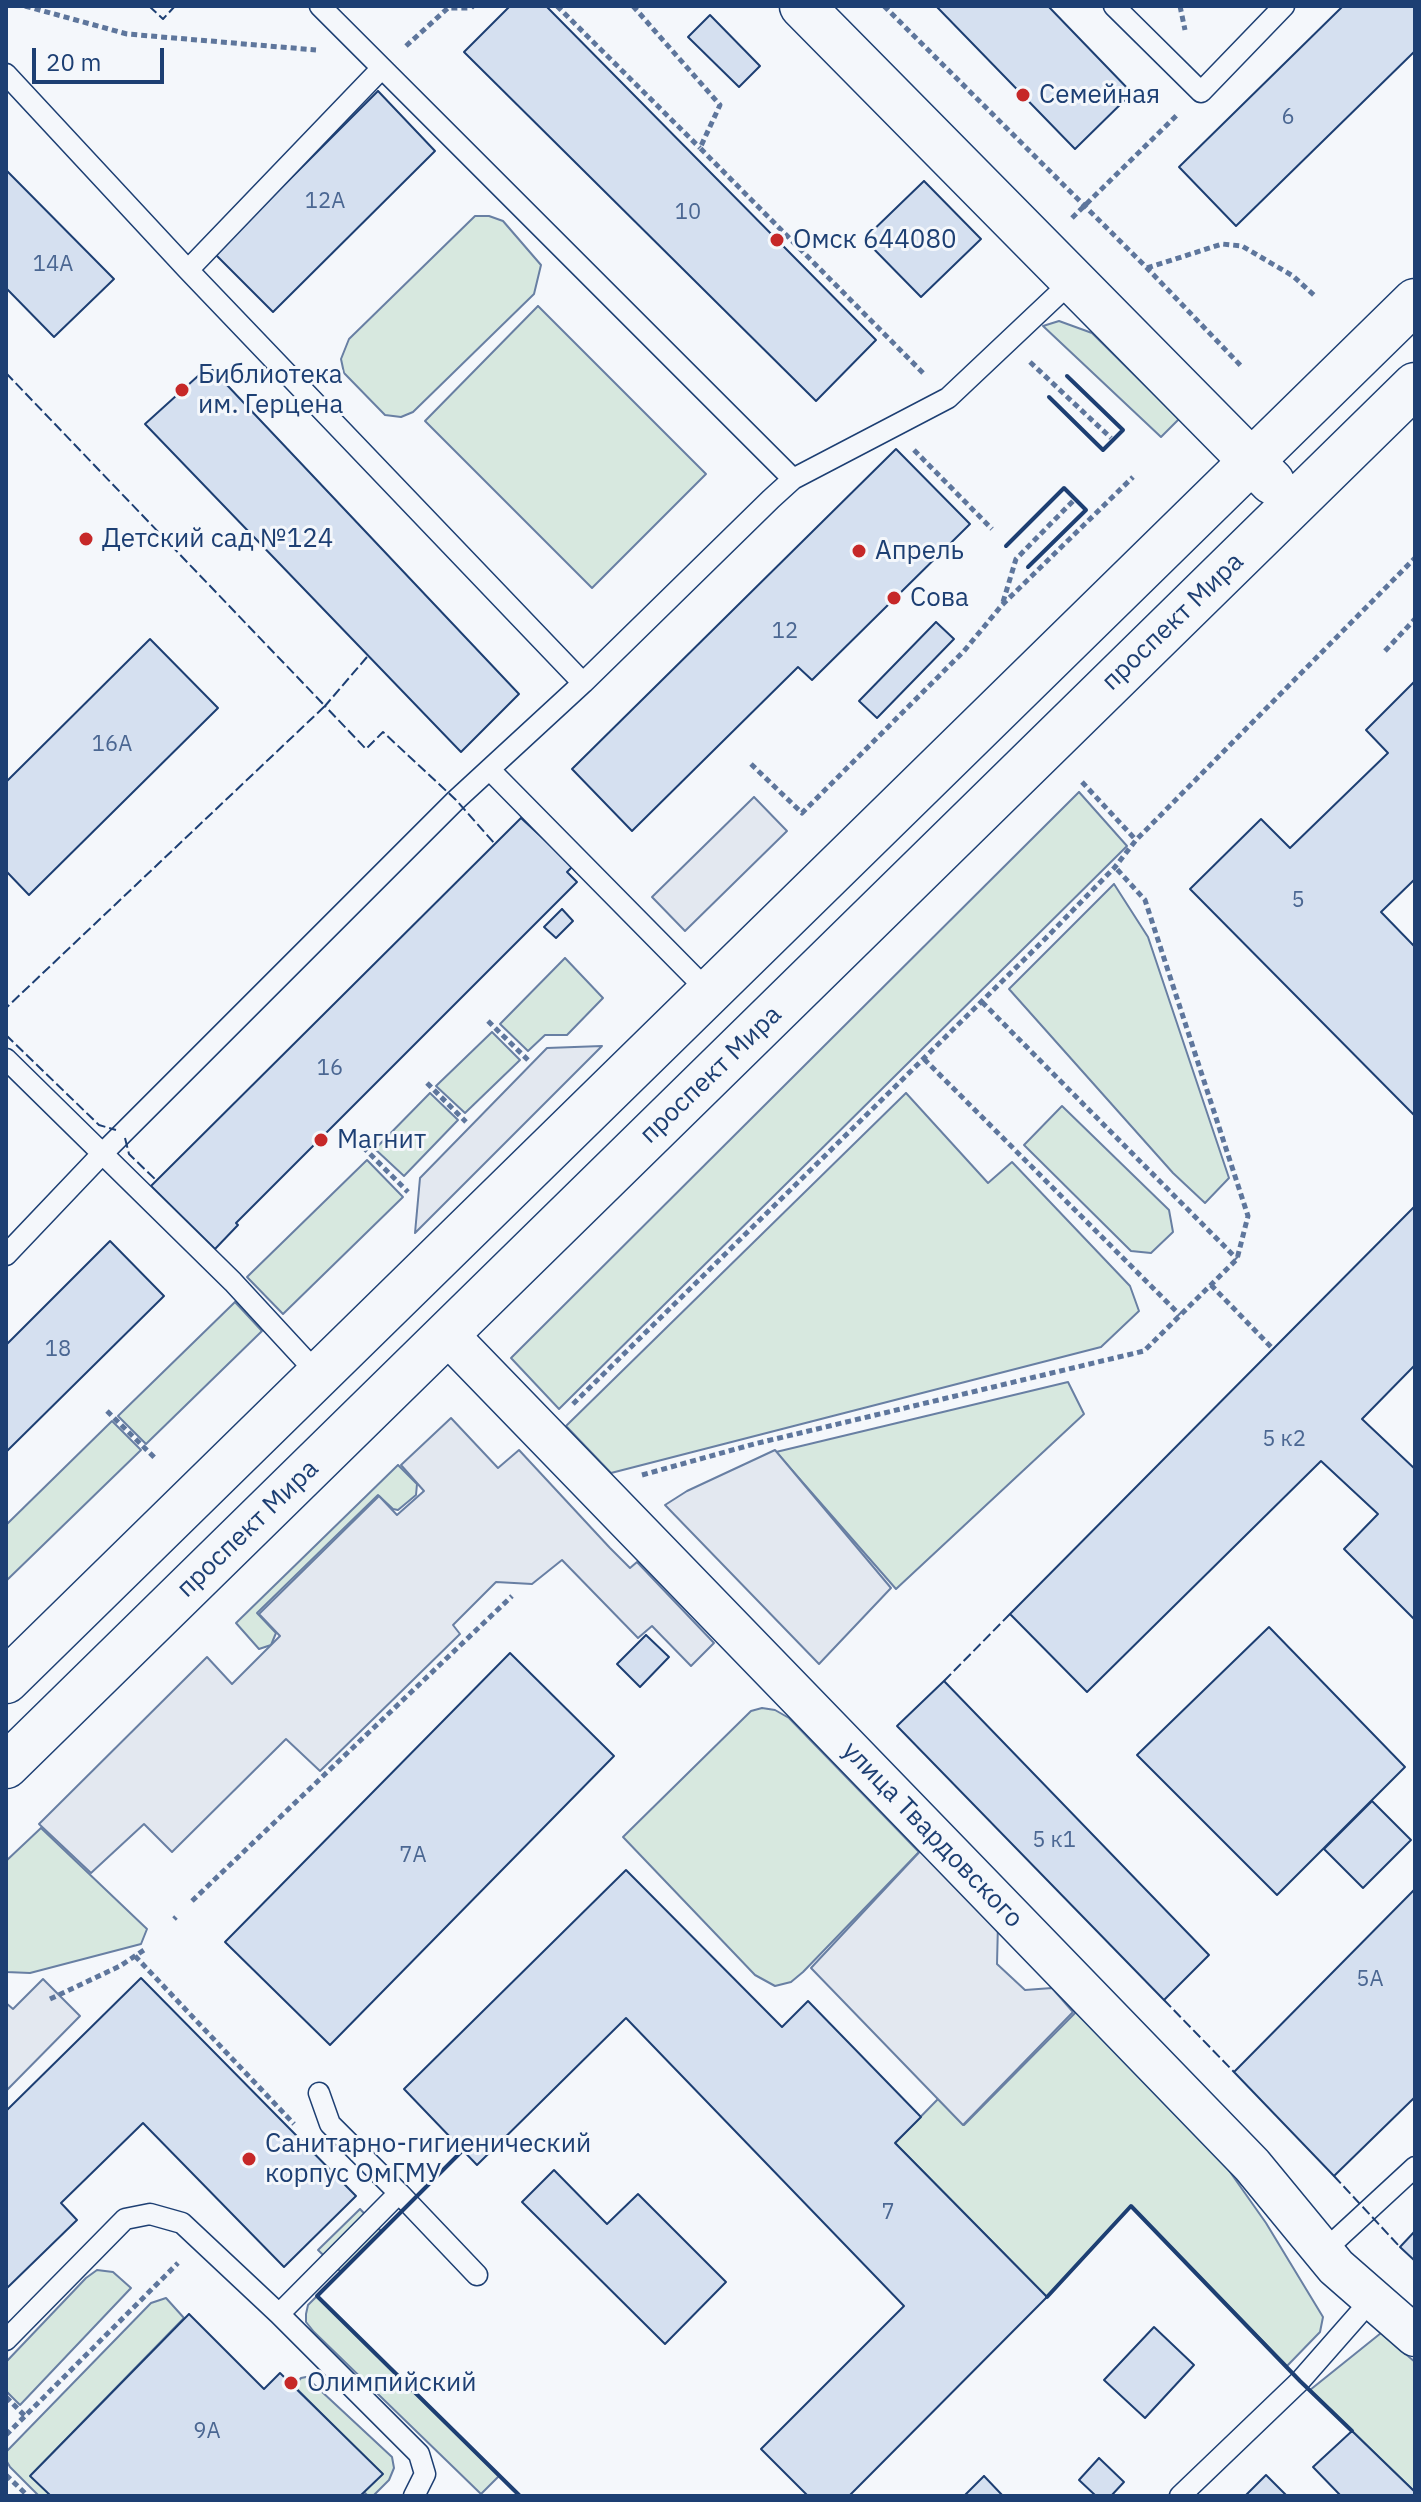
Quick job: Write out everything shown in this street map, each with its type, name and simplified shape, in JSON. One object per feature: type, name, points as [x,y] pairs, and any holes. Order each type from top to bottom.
[{"type":"main road","points":[[802,6],[1294,504]]},
{"type":"main road","points":[[6,1681],[1415,301]]},
{"type":"main road","name":"проспект Мира","points":[[6,1766],[1415,385]]},
{"type":"street","name":"улица Твардовского","points":[[447,1334],[1252,2165],[1336,2267],[1415,2336]]},
{"type":"lane","points":[[320,6],[793,479]]},
{"type":"lane","points":[[1114,6],[1201,92],[1284,6]]},
{"type":"lane","points":[[188,270],[382,68]]},
{"type":"lane","points":[[6,74],[188,270],[583,683]]},
{"type":"lane","points":[[6,1255],[102,1154],[456,800],[583,683],[793,479],[948,398],[1072,281]]},
{"type":"lane","points":[[490,770],[708,991]]},
{"type":"lane","points":[[6,1059],[233,1282],[318,1374]]},
{"type":"lane","points":[[319,2093],[330,2124],[477,2275]]},
{"type":"lane","points":[[1324,2251],[1415,2167]]},
{"type":"lane","points":[[279,2314],[399,2193]]},
{"type":"lane","points":[[6,2340],[125,2219],[150,2214],[182,2223],[279,2314],[419,2454],[425,2474],[414,2496]]},
{"type":"lane","points":[[1180,2496],[1300,2381],[1372,2299]]},
{"type":"path","points":[[25,6],[127,34],[337,51],[382,68],[448,8],[473,6]]},
{"type":"path","points":[[557,6],[948,398]]},
{"type":"path","points":[[633,6],[720,105],[700,148]]},
{"type":"path","points":[[884,6],[1243,368]]},
{"type":"path","points":[[1041,250],[1201,92]]},
{"type":"path","points":[[1147,268],[1222,244],[1242,246],[1293,276],[1315,296]]},
{"type":"path","points":[[1059,388],[1111,438]]},
{"type":"path","points":[[892,427],[992,529]]},
{"type":"path","points":[[751,764],[802,813],[964,651],[1002,605],[1133,477]]},
{"type":"path","points":[[1002,605],[1016,559],[1074,500]]},
{"type":"path","points":[[544,1433],[982,1002],[1115,867],[1136,840],[1415,558]]},
{"type":"path","points":[[1385,651],[1415,619]]},
{"type":"path","points":[[1082,782],[1136,840]]},
{"type":"path","points":[[595,1489],[754,1444],[1144,1351],[1237,1259],[1248,1216],[1145,900],[1115,867]]},
{"type":"path","points":[[982,1002],[1237,1259]]},
{"type":"path","points":[[488,1021],[528,1060]]},
{"type":"path","points":[[924,1059],[1180,1315]]},
{"type":"path","points":[[427,1083],[466,1122]]},
{"type":"path","points":[[363,1147],[408,1192]]},
{"type":"path","points":[[1211,1285],[1273,1349]]},
{"type":"path","points":[[107,1411],[156,1459]]},
{"type":"path","points":[[192,1901],[512,1596]]},
{"type":"path","points":[[50,1999],[120,1966],[144,1950]]},
{"type":"path","points":[[135,1956],[305,2134]]},
{"type":"path","points":[[6,2435],[201,2240]]},
{"type":"path","points":[[6,2397],[25,2416]]},
{"type":"path","points":[[6,2475],[28,2496]]},
{"type":"shaded area","points":[[475,216],[489,216],[503,221],[541,265],[534,294],[413,412],[401,417],[385,415],[344,373],[341,359],[349,339]]},
{"type":"shaded area","points":[[538,306],[706,474],[592,588],[425,421]]},
{"type":"shaded area","points":[[1059,321],[1092,333],[1179,419],[1161,437],[1043,326]]},
{"type":"shaded area","points":[[1079,792],[1127,846],[559,1409],[511,1358]]},
{"type":"shaded area","points":[[754,797],[787,831],[685,931],[652,897]]},
{"type":"shaded area","points":[[1114,884],[1148,937],[1229,1178],[1205,1203],[1173,1173],[1009,989]]},
{"type":"shaded area","points":[[565,958],[603,998],[567,1035],[545,1035],[528,1051],[500,1024]]},
{"type":"shaded area","points":[[492,1032],[520,1060],[465,1113],[436,1086]]},
{"type":"shaded area","points":[[602,1046],[415,1233],[420,1178],[547,1048]]},
{"type":"shaded area","points":[[430,1093],[458,1120],[404,1176],[375,1149]]},
{"type":"shaded area","points":[[906,1093],[988,1183],[1012,1162],[1130,1286],[1139,1311],[1101,1347],[611,1473],[566,1426]]},
{"type":"shaded area","points":[[1062,1106],[1169,1210],[1173,1232],[1151,1253],[1131,1251],[1024,1145]]},
{"type":"shaded area","points":[[367,1160],[403,1197],[283,1314],[247,1277]]},
{"type":"shaded area","points":[[235,1302],[262,1331],[146,1444],[118,1416]]},
{"type":"shaded area","points":[[1068,1382],[1084,1414],[896,1589],[776,1452]]},
{"type":"shaded area","points":[[451,1418],[498,1468],[519,1450],[630,1568],[637,1562],[714,1643],[691,1666],[652,1626],[638,1638],[562,1560],[532,1584],[496,1582],[453,1625],[460,1634],[320,1771],[286,1739],[172,1852],[144,1824],[91,1873],[39,1824],[207,1657],[232,1684],[280,1636],[259,1614],[379,1496],[397,1515],[424,1491],[401,1465]]},
{"type":"shaded area","points":[[112,1421],[141,1450],[6,1581],[6,1525]]},
{"type":"shaded area","points":[[775,1450],[891,1588],[819,1664],[665,1505],[687,1491]]},
{"type":"shaded area","points":[[398,1465],[417,1484],[416,1495],[398,1510],[378,1495],[257,1613],[276,1633],[271,1645],[259,1649],[236,1623]]},
{"type":"shaded area","points":[[762,1708],[775,1710],[789,1718],[919,1852],[803,1972],[791,1982],[775,1986],[755,1975],[623,1837],[751,1711]]},
{"type":"shaded area","points":[[41,1828],[147,1929],[141,1944],[30,1973],[6,1972],[6,1861]]},
{"type":"shaded area","points":[[925,1846],[998,1923],[997,1964],[1025,1990],[1052,1988],[1073,2012],[963,2125],[811,1968]]},
{"type":"shaded area","points":[[43,1979],[80,2016],[6,2091],[6,2003],[13,2009]]},
{"type":"shaded area","points":[[1079,2009],[1223,2162],[1266,2223],[1323,2317],[1320,2332],[1287,2366],[1131,2206],[1047,2297],[895,2143],[938,2099],[964,2125]]},
{"type":"shaded area","points":[[360,2209],[382,2232],[341,2272],[318,2250]]},
{"type":"shaded area","points":[[97,2270],[113,2272],[131,2288],[20,2405],[6,2391],[6,2362]]},
{"type":"shaded area","points":[[317,2296],[499,2476],[481,2494],[314,2332],[306,2322],[306,2314],[308,2305]]},
{"type":"shaded area","points":[[166,2298],[184,2318],[31,2475],[51,2496],[39,2496],[10,2467],[6,2452],[151,2303]]},
{"type":"shaded area","points":[[1381,2333],[1415,2362],[1415,2492],[1310,2390]]},
{"type":"shaded area","points":[[306,2377],[392,2457],[394,2468],[389,2480],[373,2496],[364,2492],[382,2474],[294,2386]]},
{"type":"building","points":[[510,6],[546,6],[876,340],[816,401],[464,52]]},
{"type":"building","points":[[936,6],[1048,6],[1132,93],[1075,149]]},
{"type":"building","points":[[1343,6],[1415,6],[1415,51],[1236,226],[1179,167]]},
{"type":"building","points":[[710,15],[760,66],[739,87],[688,37]]},
{"type":"building","points":[[378,91],[435,151],[273,312],[215,254]]},
{"type":"building","points":[[6,170],[114,279],[54,337],[6,288]]},
{"type":"building","points":[[924,181],[981,239],[921,297],[864,239]]},
{"type":"building","points":[[209,366],[519,694],[461,752],[145,424]]},
{"type":"building","points":[[896,449],[970,524],[812,680],[798,667],[632,831],[572,769]]},
{"type":"building","points":[[936,622],[954,639],[877,718],[859,701]]},
{"type":"building","points":[[150,639],[218,708],[29,895],[6,871],[6,782]]},
{"type":"building","points":[[1415,681],[1415,879],[1381,912],[1415,947],[1415,1116],[1190,889],[1261,819],[1290,848],[1388,753],[1366,730]]},
{"type":"building","points":[[521,818],[573,866],[567,872],[577,882],[236,1223],[238,1225],[215,1249],[151,1186]]},
{"type":"building","points":[[562,909],[573,921],[556,938],[544,927]]},
{"type":"building","points":[[1415,1206],[1415,1365],[1362,1419],[1415,1469],[1415,1620],[1344,1549],[1378,1514],[1321,1461],[1087,1692],[1010,1614]]},
{"type":"building","points":[[110,1241],[164,1296],[6,1452],[6,1345]]},
{"type":"building","points":[[1269,1627],[1405,1767],[1277,1895],[1137,1755]]},
{"type":"building","points":[[646,1635],[669,1657],[640,1687],[617,1664]]},
{"type":"building","points":[[510,1653],[614,1756],[330,2045],[225,1942]]},
{"type":"building","points":[[944,1681],[1209,1955],[1164,2000],[897,1726]]},
{"type":"building","points":[[1372,1801],[1411,1840],[1363,1888],[1324,1849]]},
{"type":"building","points":[[626,1870],[782,2027],[808,2001],[921,2117],[895,2143],[1047,2297],[849,2496],[808,2496],[761,2449],[904,2306],[626,2018],[477,2165],[404,2089]]},
{"type":"building","points":[[1415,1889],[1415,2097],[1334,2176],[1234,2072]]},
{"type":"building","name":"Санитарно-гигиенический корпус ОмГМУ","points":[[141,1978],[356,2196],[284,2267],[143,2123],[61,2203],[77,2220],[6,2289],[6,2111]]},
{"type":"building","points":[[554,2170],[607,2224],[638,2194],[726,2282],[665,2344],[522,2202]]},
{"type":"building","points":[[1415,2231],[1415,2261],[1400,2247]]},
{"type":"building","points":[[189,2314],[264,2389],[280,2373],[383,2474],[360,2496],[51,2496],[30,2476]]},
{"type":"building","points":[[1154,2327],[1194,2365],[1145,2418],[1104,2380]]},
{"type":"building","points":[[1352,2431],[1415,2492],[1415,2496],[1341,2496],[1313,2467]]},
{"type":"building","points":[[1099,2458],[1124,2482],[1111,2496],[1096,2496],[1079,2480]]},
{"type":"building","points":[[1266,2475],[1287,2496],[1245,2496]]},
{"type":"building","points":[[984,2476],[1003,2496],[964,2496]]},
{"type":"fence","points":[[149,6],[163,19],[175,6]]},
{"type":"fence","points":[[6,373],[325,706],[6,1008]]},
{"type":"fence","points":[[367,657],[325,706],[366,749],[383,732],[456,800],[495,844]]},
{"type":"fence","points":[[6,1035],[99,1125],[116,1130]]},
{"type":"fence","points":[[125,1138],[129,1154],[156,1180]]},
{"type":"fence","points":[[944,1681],[1010,1614]]},
{"type":"fence","points":[[1164,2000],[1234,2072]]},
{"type":"fence","points":[[1334,2176],[1400,2247]]},
{"type":"wall","points":[[1049,397],[1103,450],[1123,430],[1067,376]]},
{"type":"wall","points":[[1006,546],[1064,488],[1086,510],[1028,567]]},
{"type":"wall","points":[[463,2150],[317,2296],[520,2496]]},
{"type":"wall","points":[[1047,2297],[1131,2206],[1352,2431]]},
{"type":"place","name":"Семейная","points":[[1023,95]]},
{"type":"place","name":"Омск 644080","points":[[777,240]]},
{"type":"place","name":"Библиотека им. Герцена","points":[[182,390]]},
{"type":"place","name":"Детский сад №124","points":[[86,539]]},
{"type":"place","name":"Апрель","points":[[859,551]]},
{"type":"place","name":"Сова","points":[[894,598]]},
{"type":"place","name":"Магнит","points":[[321,1140]]},
{"type":"place","name":"Санитарно-гигиенический корпус ОмГМУ","points":[[249,2159]]},
{"type":"place","name":"Олимпийский","points":[[291,2383]]}]
